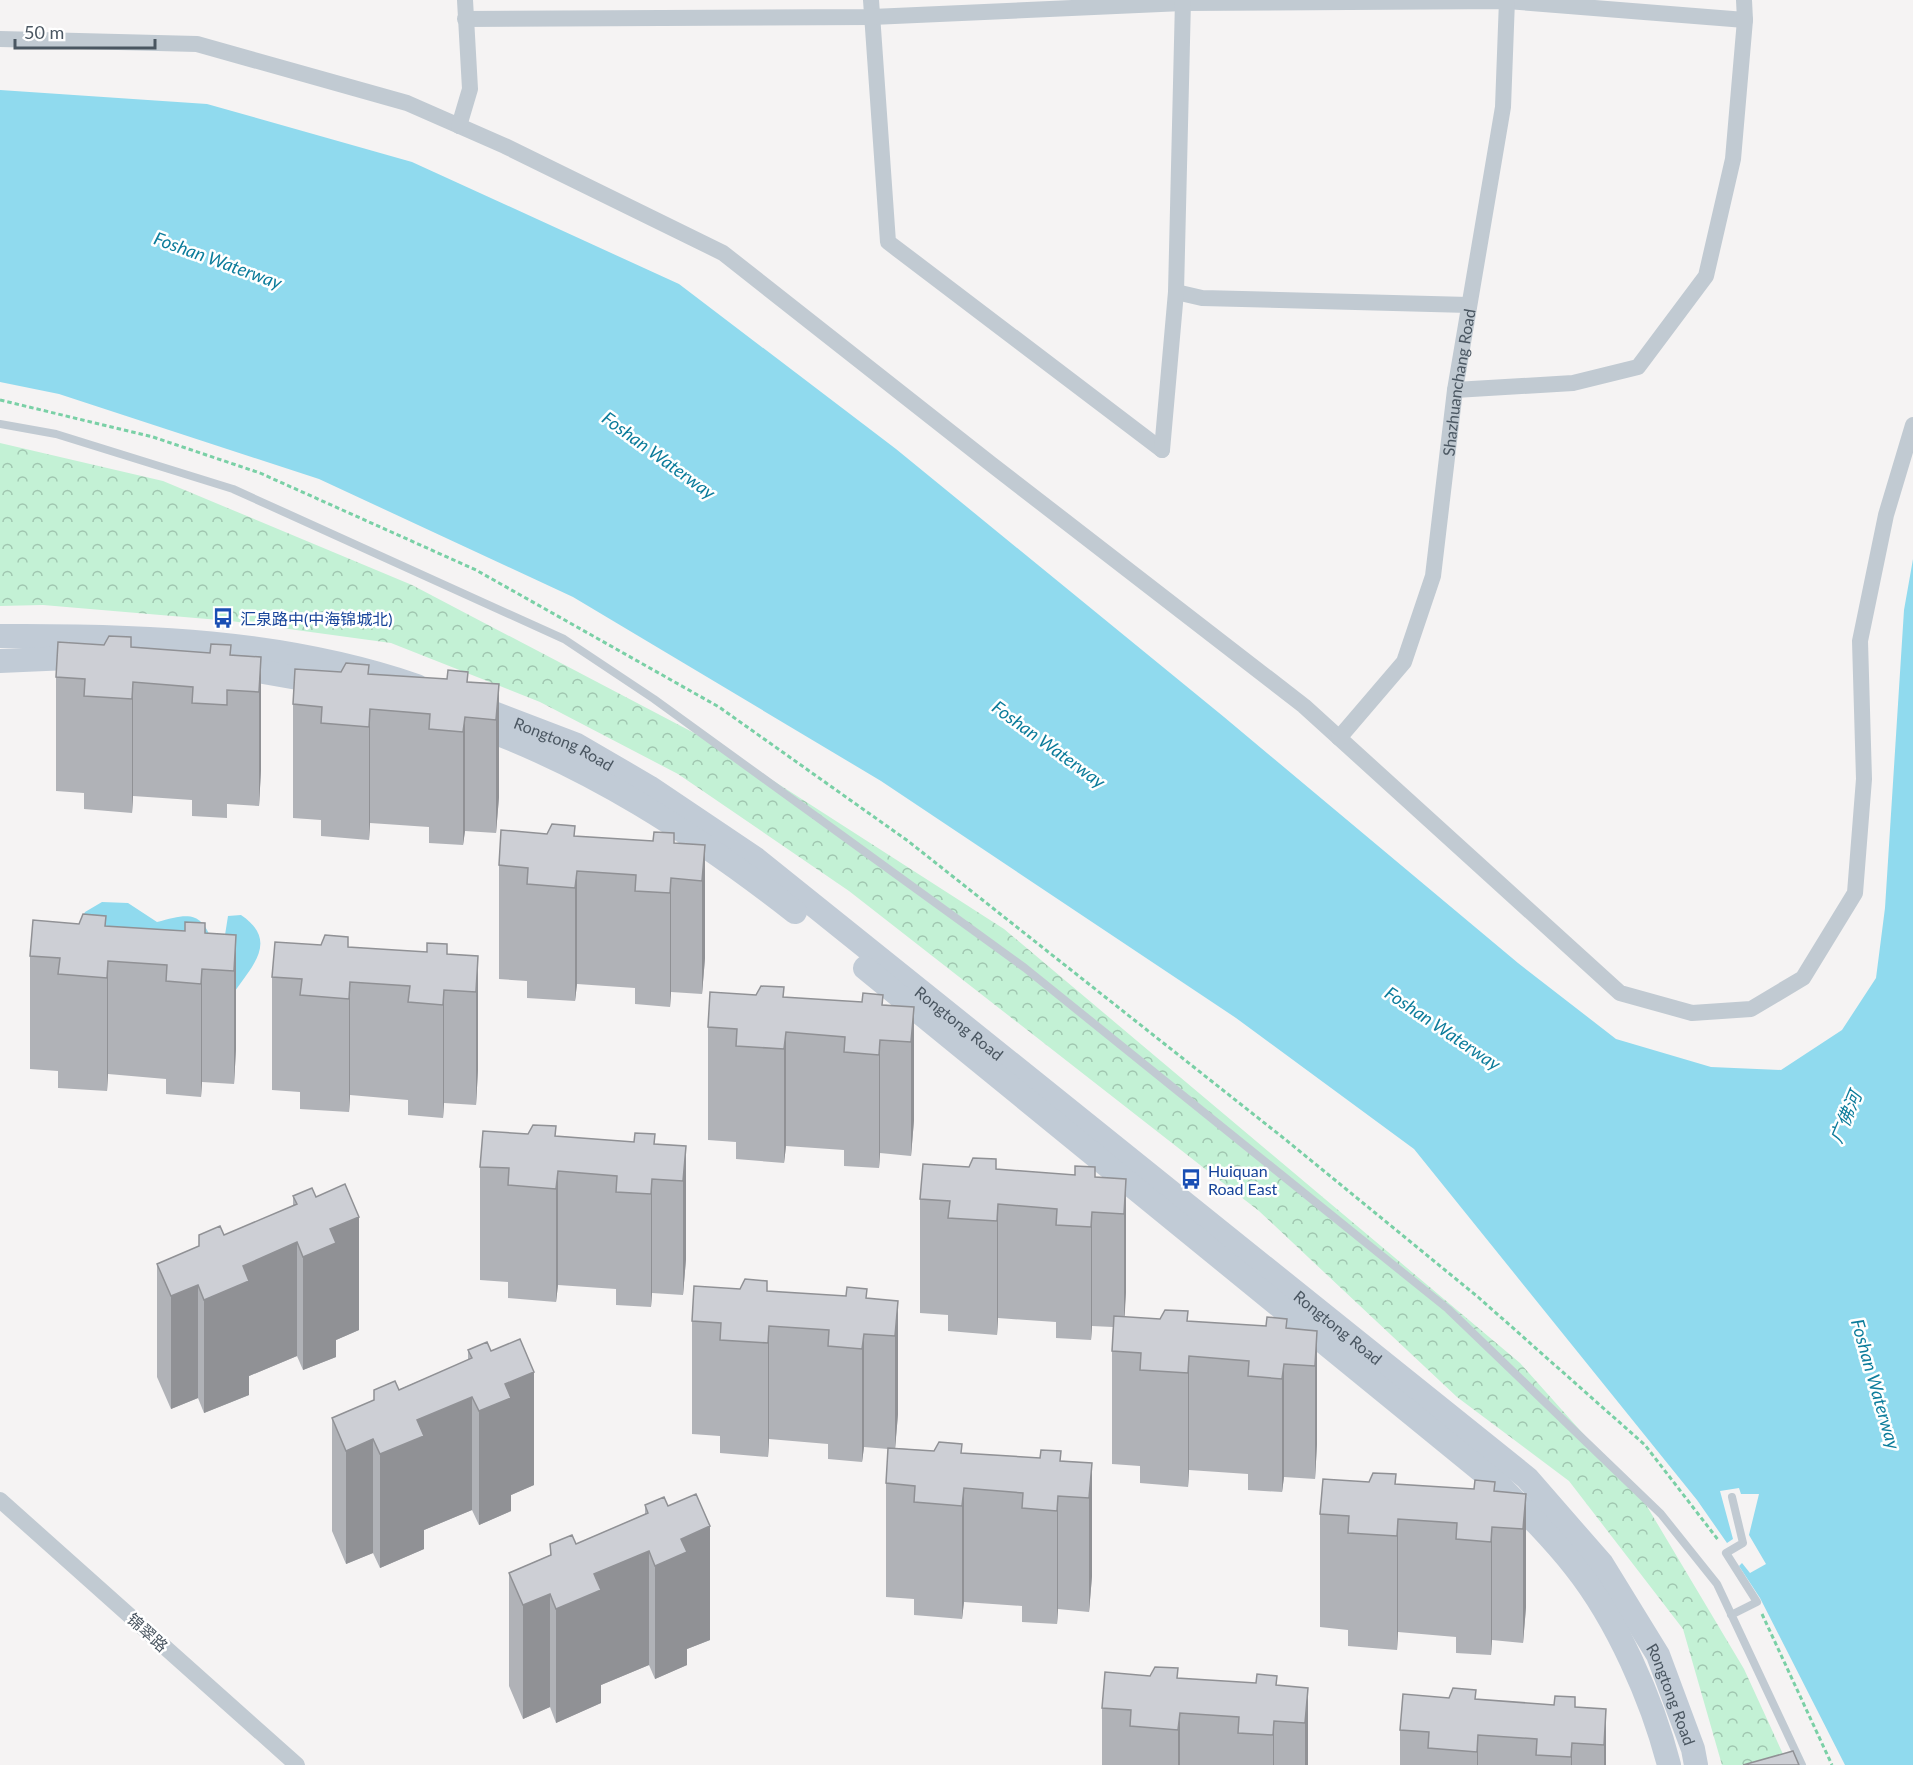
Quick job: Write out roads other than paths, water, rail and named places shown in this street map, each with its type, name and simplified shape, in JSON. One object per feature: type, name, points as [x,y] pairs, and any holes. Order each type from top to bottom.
[{"type":"main road","name":"Rongtong Road","points":[[0,636],[60,635],[222,644],[304,656],[386,675],[440,704],[593,777],[692,835],[746,874],[987,1065],[1500,1486],[1576,1568],[1606,1612],[1646,1695],[1669,1765]]},
{"type":"main road","name":"Rongtong Road","points":[[0,661],[81,657],[197,661],[334,684],[387,697],[440,704],[577,745],[649,787],[756,859],[1527,1478],[1602,1564],[1658,1655],[1693,1749],[1696,1765]]},
{"type":"street","points":[[459,126],[470,89],[465,0]]},
{"type":"street","points":[[871,0],[888,242],[1162,450],[1176,292],[1183,1]]},
{"type":"street","points":[[1455,390],[1573,383],[1638,367],[1706,276],[1733,159],[1744,0]]},
{"type":"street","points":[[465,19],[872,17],[1183,1],[1507,1],[1744,20]]},
{"type":"street","name":"Shazhuanchang Road","points":[[1340,738],[1404,662],[1433,576],[1455,390],[1503,107],[1507,1]]},
{"type":"street","points":[[0,39],[197,44],[407,103],[505,146],[723,253],[1304,706],[1620,993],[1692,1013],[1751,1009],[1803,978],[1855,893],[1864,778],[1860,641],[1886,515],[1913,426]]},
{"type":"street","points":[[1176,292],[1202,298],[1469,305]]},
{"type":"street","name":"锦翠路","points":[[0,1500],[297,1765]]},
{"type":"lane","points":[[0,424],[56,434],[233,489],[564,639],[654,699],[1025,968],[1448,1310],[1661,1514],[1717,1584],[1802,1765]]},
{"type":"lane","points":[[1731,1615],[1756,1602],[1726,1553],[1743,1543],[1732,1497]]},
{"type":"water","points":[[0,90],[207,104],[412,162],[679,284],[896,449],[1224,717],[1518,963],[1616,1039],[1711,1067],[1781,1070],[1842,1030],[1876,978],[1885,908],[1904,610],[1913,559],[1913,1765],[1845,1765],[1760,1598],[1739,1566],[1742,1563],[1750,1573],[1766,1564],[1749,1535],[1759,1494],[1741,1494],[1739,1488],[1720,1491],[1733,1539],[1727,1543],[1697,1500],[1414,1149],[1236,1018],[881,781],[573,597],[319,479],[59,394],[0,382]]},
{"type":"water","points":[[102,902],[128,903],[157,922],[178,917],[193,917],[205,926],[214,946],[78,926],[85,912]]},
{"type":"water","points":[[241,915],[252,924],[260,943],[255,962],[235,991],[225,935],[228,916]]},
{"type":"place","name":"汇泉路中(中海锦城北)","points":[[223,618]]},
{"type":"place","name":"Huiquan Road East","points":[[1191,1179]]},
{"type":"water label","name":"Foshan Waterway","points":[[218,260]]},
{"type":"water label","name":"Foshan Waterway","points":[[659,455]]},
{"type":"water label","name":"Foshan Waterway","points":[[1049,744]]},
{"type":"water label","name":"Foshan Waterway","points":[[1443,1028]]},
{"type":"water label","name":"广佛河","points":[[1845,1117]]},
{"type":"water label","name":"Foshan Waterway","points":[[1876,1384]]}]
